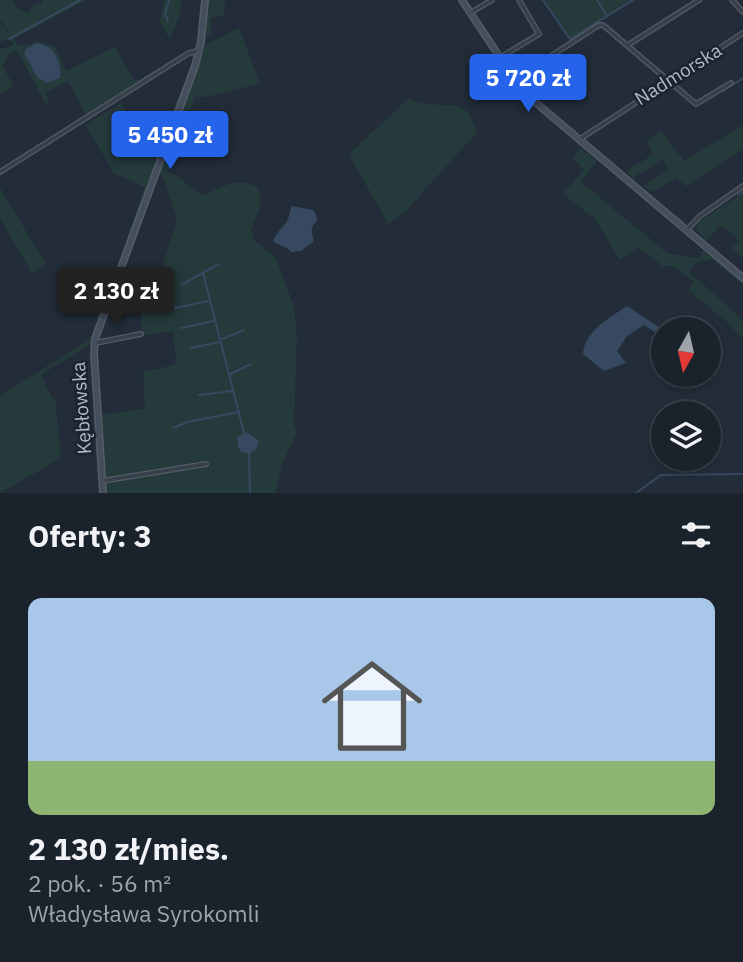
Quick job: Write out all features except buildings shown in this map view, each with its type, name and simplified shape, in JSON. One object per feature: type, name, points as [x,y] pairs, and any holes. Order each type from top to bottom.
[{"type":"street","name":"Kębłowska","points":[[103,493],[94,343],[200,50],[205,0]]},
{"type":"street","points":[[462,0],[522,91],[743,278]]},
{"type":"street","points":[[470,13],[492,0]]},
{"type":"street","points":[[499,58],[540,34],[519,0]]},
{"type":"street","points":[[628,45],[699,0]]},
{"type":"street","points":[[732,0],[743,12]]},
{"type":"street","points":[[548,58],[603,25],[696,104],[732,83]]},
{"type":"street","name":"Nadmorska","points":[[578,140],[743,33]]},
{"type":"street","points":[[0,172],[189,53],[200,50]]},
{"type":"street","points":[[686,231],[701,216],[743,186]]},
{"type":"street","points":[[94,343],[141,334]]},
{"type":"street","name":"Kębłowska","points":[[102,481],[206,464]]},
{"type":"green space","points":[[0,0],[13,0],[15,6],[27,13],[35,4],[41,4],[42,0],[86,0],[14,39],[20,45],[38,41],[55,47],[66,71],[115,47],[133,79],[139,80],[197,44],[86,115],[68,81],[45,93],[49,103],[46,104],[16,49],[2,66],[14,86],[0,94],[0,48],[5,49],[14,44],[9,39],[0,42],[0,23],[11,35],[0,20]],"holes":[[[55,53],[62,70],[35,73],[25,56]]]},
{"type":"green space","points":[[164,0],[181,0],[179,16],[170,39],[160,23]]},
{"type":"green space","points":[[207,0],[225,0],[224,15],[210,19],[212,36],[205,35]]},
{"type":"green space","points":[[543,0],[633,0],[570,39]]},
{"type":"green space","points":[[239,28],[260,84],[195,98],[168,171],[203,195],[240,182],[256,186],[261,196],[251,230],[254,240],[276,258],[294,307],[297,336],[294,424],[297,433],[283,462],[275,493],[105,493],[99,389],[102,415],[145,408],[143,372],[174,365],[176,360],[173,331],[145,335],[142,332],[140,308],[150,299],[149,288],[161,271],[177,220],[164,178],[159,175],[205,45]]},
{"type":"green space","points":[[194,58],[111,283],[145,187],[114,173],[85,125],[121,103],[130,117],[140,111],[169,121]]},
{"type":"green space","points":[[408,99],[465,109],[477,132],[404,213],[388,224],[351,158],[351,152]]},
{"type":"green space","points":[[743,125],[743,149],[686,186],[677,178],[651,192],[643,186],[669,170],[663,159],[633,178],[626,171],[654,154],[646,142],[661,131],[684,161]]},
{"type":"green space","points":[[581,148],[597,161],[581,182],[667,253],[697,258],[703,254],[703,250],[743,280],[743,285],[713,260],[697,262],[688,271],[743,320],[743,339],[726,321],[688,290],[694,282],[672,266],[662,266],[638,247],[620,260],[594,218],[563,194],[584,169],[573,158]]},
{"type":"green space","points":[[0,188],[46,264],[32,273],[0,219]]},
{"type":"green space","points":[[743,193],[743,257],[732,248],[739,240],[720,225],[706,241],[695,228],[701,220]]},
{"type":"green space","points":[[110,286],[90,344],[41,375],[52,398],[55,397],[61,458],[0,493],[0,396],[90,339]]},
{"type":"water","points":[[37,43],[53,51],[59,61],[60,78],[47,83],[38,78],[24,53],[27,48]]},
{"type":"water","points":[[292,206],[313,210],[317,220],[312,228],[313,242],[301,251],[291,252],[273,242],[287,221]]},
{"type":"water","points":[[627,306],[651,322],[651,330],[644,325],[627,336],[617,351],[626,363],[604,371],[583,354],[588,338]]},
{"type":"water","points":[[247,432],[259,441],[256,450],[249,454],[241,452],[237,437]]},
{"type":"waterway","points":[[9,39],[80,0]]},
{"type":"waterway","points":[[168,21],[165,14],[169,0]]},
{"type":"waterway","points":[[543,0],[570,39],[633,0]]},
{"type":"waterway","points":[[597,0],[607,16]]},
{"type":"waterway","points":[[723,91],[743,78]]},
{"type":"waterway","points":[[738,195],[743,192]]},
{"type":"waterway","points":[[204,272],[219,264]]},
{"type":"waterway","points":[[181,285],[203,273],[244,433]]},
{"type":"waterway","points":[[165,300],[175,308],[208,301]]},
{"type":"waterway","points":[[181,328],[214,321]]},
{"type":"waterway","points":[[222,339],[244,330]]},
{"type":"waterway","points":[[190,348],[220,342]]},
{"type":"waterway","points":[[230,374],[251,364]]},
{"type":"waterway","points":[[199,395],[232,391]]},
{"type":"waterway","points":[[173,428],[187,422],[239,412]]},
{"type":"waterway","points":[[249,454],[250,493]]},
{"type":"waterway","points":[[636,493],[661,475],[743,474]]}]
